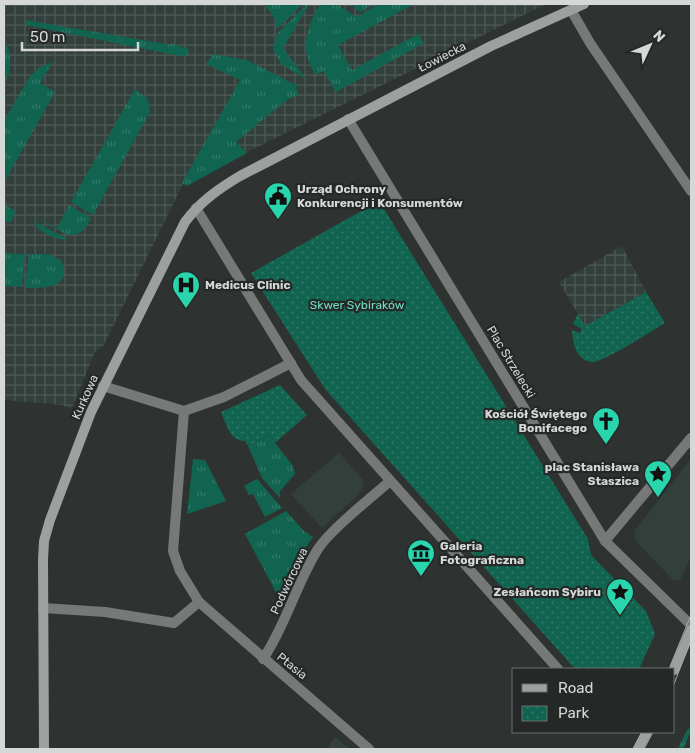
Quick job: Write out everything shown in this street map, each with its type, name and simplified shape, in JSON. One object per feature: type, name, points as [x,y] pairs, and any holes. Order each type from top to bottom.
[{"type":"main road","name":"Łowiecka","points":[[314,136],[490,46],[584,4]]},
{"type":"main road","name":"Kurkowa","points":[[44,749],[44,541],[46,531],[89,416],[185,222],[196,208],[214,192],[240,176],[314,136]]},
{"type":"main road","points":[[675,668],[691,630]]},
{"type":"main road","points":[[640,746],[646,733]]},
{"type":"street","points":[[571,10],[590,43],[691,191]]},
{"type":"street","name":"Plac Strzelecki","points":[[348,119],[605,540],[691,625]]},
{"type":"street","points":[[196,208],[301,380],[557,668]]},
{"type":"street","points":[[103,386],[184,411],[224,397],[290,363]]},
{"type":"street","name":"Ptasia","points":[[184,411],[173,551],[180,571],[199,602],[369,749]]},
{"type":"street","points":[[605,540],[691,438]]},
{"type":"street","name":"Podwórcowa","points":[[263,659],[277,639],[308,566],[319,547],[390,481]]},
{"type":"street","points":[[43,608],[104,612],[174,623],[199,602]]},
{"type":"shaded area","points":[[4,4],[546,4],[183,184],[108,337],[103,346],[95,352],[71,410],[63,405],[4,400]]},
{"type":"shaded area","points":[[622,246],[646,292],[585,326],[559,282]]},
{"type":"shaded area","points":[[339,453],[363,480],[363,487],[359,494],[322,528],[291,494]]},
{"type":"shaded area","points":[[691,459],[691,556],[680,580],[673,580],[636,541],[634,531]]},
{"type":"shaded area","points":[[335,737],[350,749],[327,749]]},
{"type":"green space","points":[[264,4],[303,4],[277,29],[274,17]]},
{"type":"green space","points":[[309,4],[283,48],[306,79],[281,64],[273,50],[277,34]]},
{"type":"green space","points":[[320,4],[337,4],[356,17],[379,4],[414,4],[338,45],[352,70],[418,34],[424,43],[336,92],[323,71],[316,75],[307,57],[306,39],[311,22]]},
{"type":"green space","points":[[350,4],[374,4],[360,12]]},
{"type":"green space","points":[[26,20],[171,45],[171,43],[188,49],[189,53],[186,56],[180,56],[26,25]]},
{"type":"green space","points":[[4,39],[9,50],[10,68],[4,85]]},
{"type":"green space","points":[[213,54],[247,60],[298,86],[296,88],[299,95],[288,99],[236,142],[247,153],[187,186],[182,183],[240,80],[206,64]]},
{"type":"green space","points":[[53,62],[40,83],[55,92],[6,179],[4,178],[4,121],[30,76],[40,67]]},
{"type":"green space","points":[[135,89],[148,99],[150,112],[93,215],[71,202]]},
{"type":"green space","name":"Skwer Sybiraków","points":[[379,201],[588,539],[591,555],[646,611],[655,634],[639,668],[574,668],[325,389],[251,273]]},
{"type":"green space","points":[[4,205],[16,211],[11,222],[4,222]]},
{"type":"green space","points":[[69,205],[91,218],[80,233],[68,235],[30,215],[57,228]]},
{"type":"green space","points":[[35,222],[68,239],[59,239],[43,232],[36,227]]},
{"type":"green space","points":[[4,253],[25,254],[22,287],[4,286]]},
{"type":"green space","points":[[29,254],[48,254],[61,260],[64,270],[60,282],[48,287],[25,288]]},
{"type":"green space","points":[[646,292],[665,323],[599,361],[587,361],[579,355],[573,341],[572,330],[580,333],[582,329],[573,324],[578,314],[585,326]]},
{"type":"green space","points":[[280,385],[307,415],[275,443],[269,435],[248,446],[245,441],[232,435],[221,412]]},
{"type":"green space","points":[[269,435],[293,466],[295,474],[280,491],[280,498],[262,478],[248,446]]},
{"type":"green space","points":[[193,459],[205,460],[226,501],[187,514]]},
{"type":"green space","points":[[257,479],[282,508],[265,517],[253,494],[249,495],[244,486]]},
{"type":"green space","points":[[286,511],[304,531],[313,537],[279,598],[245,534]]},
{"type":"green space","points":[[690,728],[691,731],[683,749],[678,749],[687,730]]},
{"type":"tram line","points":[[669,668],[691,615]]},
{"type":"tram line","points":[[675,681],[691,640]]},
{"type":"tram line","points":[[633,749],[641,733]]},
{"type":"tram line","points":[[644,749],[652,733]]},
{"type":"place","name":"Urząd Ochrony Konkurencji i Konsumentów","points":[[278,220]]},
{"type":"place","name":"Medicus Clinic","points":[[186,309]]},
{"type":"place","name":"Kościół Świętego Bonifacego","points":[[606,445]]},
{"type":"place","name":"plac Stanisława Staszica","points":[[658,498]]},
{"type":"place","name":"Galeria Fotograficzna","points":[[421,577]]},
{"type":"place","name":"Zesłańcom Sybiru","points":[[620,616]]}]
